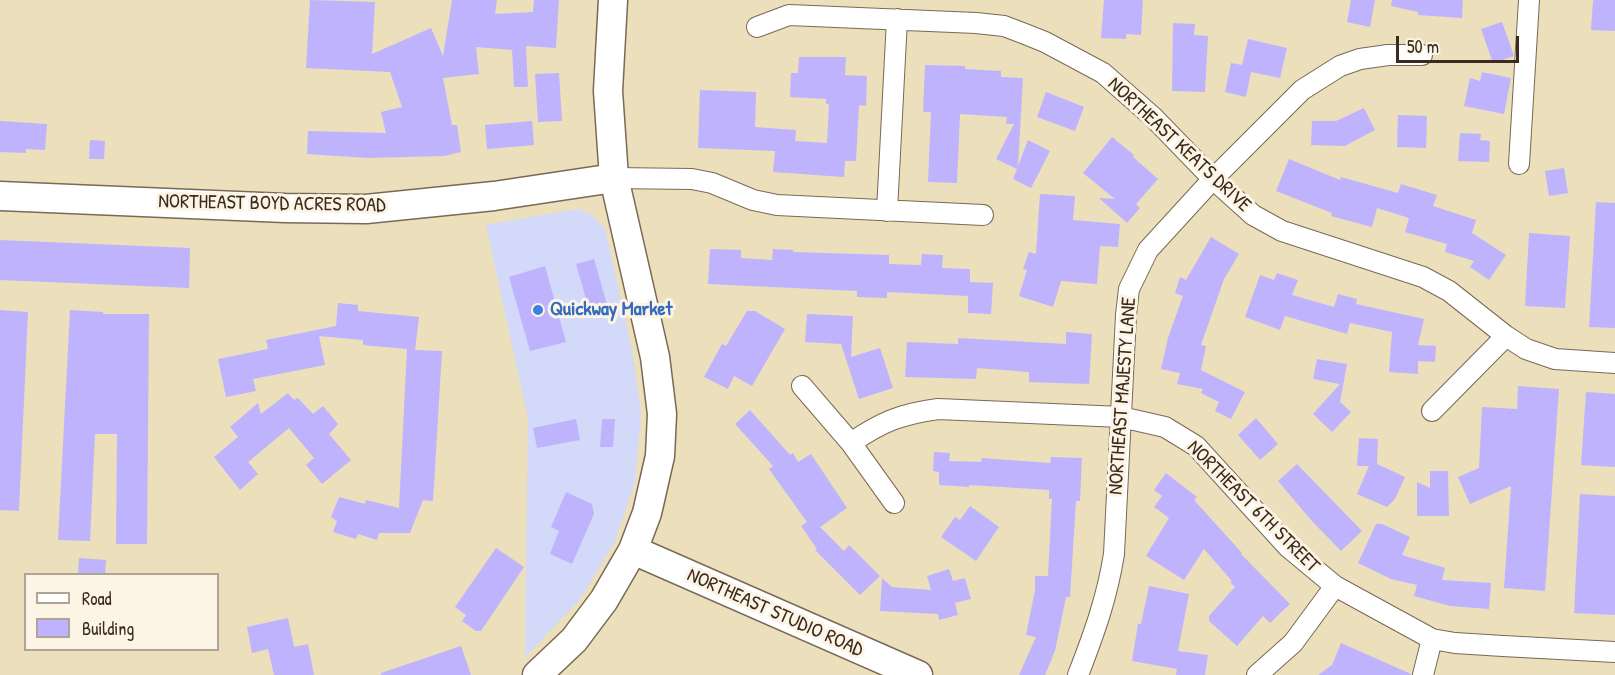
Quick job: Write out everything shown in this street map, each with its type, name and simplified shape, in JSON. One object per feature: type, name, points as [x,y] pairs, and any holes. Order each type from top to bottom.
[{"type":"street","points":[[537,675],[574,640],[604,600],[633,550],[646,513],[660,456],[662,414],[655,357],[614,178],[608,92],[613,0]]},
{"type":"street","points":[[1519,164],[1529,0]]},
{"type":"street","name":"NORTHEAST KEATS DRIVE","points":[[757,27],[789,15],[976,23],[1004,26],[1045,42],[1102,73],[1153,117],[1253,215],[1282,231],[1423,278],[1449,291],[1526,350],[1555,359],[1615,363]]},
{"type":"street","points":[[887,211],[897,19]]},
{"type":"street","name":"NORTHEAST MAJESTY LANE","points":[[1078,675],[1108,592],[1114,554],[1129,289],[1148,250],[1213,178],[1302,90],[1340,66],[1360,59],[1388,55],[1422,55]]},
{"type":"street","points":[[614,178],[692,179],[712,183],[753,200],[777,205],[983,215]]},
{"type":"street","name":"NORTHEAST BOYD ACRES ROAD","points":[[0,196],[285,208],[366,209],[494,196],[614,178]]},
{"type":"street","points":[[1432,411],[1506,336]]},
{"type":"street","points":[[802,386],[851,443],[894,503]]},
{"type":"street","name":"NORTHEAST 6TH STREET","points":[[851,443],[877,425],[912,412],[938,409],[1121,417],[1165,428],[1196,446],[1288,547],[1335,586],[1432,639],[1455,643],[1615,652]]},
{"type":"street","name":"NORTHEAST STUDIO ROAD","points":[[633,550],[918,675]]},
{"type":"street","points":[[1257,675],[1293,644],[1335,586]]},
{"type":"street","points":[[1424,675],[1432,639]]},
{"type":"shaded area","points":[[578,209],[592,215],[605,229],[632,350],[641,414],[635,482],[615,541],[581,598],[525,657],[528,418],[486,225]]},
{"type":"building","points":[[310,0],[375,2],[372,54],[431,28],[443,56],[452,0],[497,0],[495,14],[533,12],[534,0],[559,0],[556,48],[526,46],[528,87],[514,87],[512,50],[476,47],[479,74],[443,78],[452,125],[457,125],[461,152],[444,156],[368,158],[307,154],[308,131],[386,133],[381,112],[402,107],[390,72],[306,68]]},
{"type":"building","points":[[1104,0],[1143,0],[1141,35],[1126,34],[1126,39],[1101,38]]},
{"type":"building","points":[[1351,0],[1375,0],[1370,27],[1347,22]]},
{"type":"building","points":[[1392,0],[1463,0],[1462,18],[1418,15],[1418,12],[1391,6]]},
{"type":"building","points":[[1593,0],[1615,0],[1615,31],[1591,30]]},
{"type":"building","points":[[1502,22],[1514,56],[1493,63],[1481,29]]},
{"type":"building","points":[[1173,23],[1195,24],[1194,35],[1208,36],[1205,92],[1172,91]]},
{"type":"building","points":[[1248,39],[1287,48],[1280,78],[1251,72],[1246,97],[1225,92],[1231,63],[1242,65]]},
{"type":"building","points":[[799,57],[846,57],[845,75],[867,76],[866,106],[859,105],[856,161],[845,161],[844,177],[773,172],[775,151],[698,148],[700,90],[756,92],[755,127],[796,130],[795,141],[827,143],[829,104],[826,104],[826,99],[790,97],[791,73],[798,73]]},
{"type":"building","points":[[925,65],[965,66],[965,69],[1001,71],[1001,77],[1023,78],[1018,166],[1028,140],[1050,151],[1031,188],[1013,179],[1017,169],[996,159],[1014,124],[1006,124],[1007,117],[960,114],[957,183],[928,182],[931,112],[923,112]]},
{"type":"building","points":[[1482,72],[1511,78],[1504,114],[1464,106],[1470,78],[1480,81]]},
{"type":"building","points":[[559,73],[562,121],[538,122],[535,74]]},
{"type":"building","points":[[1046,92],[1084,107],[1075,131],[1037,117]]},
{"type":"building","points":[[1364,108],[1375,130],[1345,146],[1311,145],[1312,121],[1336,121]]},
{"type":"building","points":[[1398,115],[1427,116],[1426,148],[1397,147]]},
{"type":"building","points":[[0,121],[47,124],[45,150],[26,149],[26,153],[0,152]]},
{"type":"building","points":[[532,121],[534,145],[487,149],[485,125]]},
{"type":"building","points":[[1460,133],[1481,134],[1480,140],[1490,141],[1489,162],[1458,161]]},
{"type":"building","points":[[1112,137],[1158,179],[1136,204],[1140,208],[1127,223],[1099,198],[1115,199],[1083,173]]},
{"type":"building","points":[[90,140],[105,141],[104,159],[89,159]]},
{"type":"building","points":[[1289,159],[1340,180],[1341,177],[1398,193],[1401,184],[1437,195],[1433,206],[1476,220],[1472,233],[1506,255],[1489,280],[1470,267],[1474,261],[1445,252],[1447,244],[1405,232],[1409,218],[1377,208],[1372,227],[1331,216],[1332,213],[1276,191]]},
{"type":"building","points":[[1564,168],[1568,193],[1549,196],[1545,171]]},
{"type":"building","points":[[1040,194],[1075,196],[1073,220],[1120,224],[1118,247],[1100,246],[1097,284],[1061,281],[1053,307],[1019,296],[1027,270],[1023,269],[1029,252],[1036,254]]},
{"type":"building","points":[[1596,202],[1615,203],[1615,328],[1589,327]]},
{"type":"building","points":[[1529,233],[1570,236],[1565,308],[1525,306]]},
{"type":"building","points":[[1211,237],[1239,254],[1224,279],[1201,345],[1206,346],[1201,370],[1245,392],[1231,419],[1215,411],[1219,402],[1201,393],[1203,389],[1177,384],[1180,373],[1161,369],[1168,338],[1183,296],[1175,293],[1180,277],[1186,280]]},
{"type":"building","points":[[0,240],[190,248],[189,288],[0,280]]},
{"type":"building","points":[[710,249],[741,250],[741,258],[772,260],[773,249],[793,250],[793,252],[889,255],[889,264],[921,265],[922,254],[943,255],[942,268],[970,269],[970,282],[993,283],[991,314],[968,313],[968,296],[887,292],[887,298],[857,297],[857,291],[708,284]]},
{"type":"building","points":[[594,259],[608,308],[590,313],[576,264]]},
{"type":"building","name":"Quickway Market","points":[[545,266],[566,342],[530,351],[509,277]]},
{"type":"building","points":[[1277,273],[1298,280],[1292,295],[1334,307],[1338,294],[1357,299],[1356,304],[1424,319],[1418,345],[1436,346],[1435,362],[1418,361],[1418,374],[1389,372],[1392,332],[1350,323],[1347,334],[1285,316],[1280,330],[1245,317],[1260,275],[1274,280]]},
{"type":"building","points":[[338,303],[358,305],[358,311],[419,317],[415,350],[442,351],[433,501],[423,500],[410,533],[379,533],[377,540],[358,534],[356,539],[333,532],[337,521],[331,517],[339,497],[365,504],[366,500],[399,508],[407,349],[363,345],[363,340],[319,336],[325,365],[253,379],[256,391],[226,397],[218,359],[268,349],[266,340],[336,326]]},
{"type":"building","points":[[0,310],[28,312],[19,511],[0,510]]},
{"type":"building","points":[[70,310],[103,312],[103,314],[149,314],[147,544],[116,544],[117,434],[95,434],[90,541],[58,540]]},
{"type":"building","points":[[747,311],[755,311],[785,329],[752,386],[734,376],[728,389],[704,377],[722,344],[726,346]]},
{"type":"building","points":[[807,314],[853,316],[851,357],[880,348],[893,388],[859,399],[841,344],[805,342]]},
{"type":"building","points":[[1066,332],[1092,334],[1089,384],[1029,382],[1029,372],[977,368],[976,379],[905,377],[907,342],[958,344],[958,338],[1066,344]]},
{"type":"building","points":[[1317,359],[1347,364],[1340,402],[1351,412],[1332,432],[1313,414],[1340,384],[1313,379]]},
{"type":"building","points":[[1518,386],[1559,389],[1545,591],[1504,588],[1511,486],[1470,504],[1458,477],[1479,468],[1482,407],[1517,409]]},
{"type":"building","points":[[1586,392],[1615,394],[1615,467],[1581,465]]},
{"type":"building","points":[[288,393],[294,400],[298,398],[313,414],[323,406],[338,424],[329,434],[351,460],[322,484],[306,465],[314,458],[289,428],[248,462],[258,474],[240,490],[214,457],[238,437],[230,427],[258,403],[261,414]]},
{"type":"building","points":[[750,410],[790,455],[793,453],[798,462],[811,454],[847,508],[820,527],[844,551],[849,545],[880,576],[860,595],[815,550],[817,549],[801,526],[807,522],[769,469],[773,466],[735,424]]},
{"type":"building","points":[[1256,418],[1278,444],[1260,460],[1238,435]]},
{"type":"building","points":[[576,419],[580,440],[537,448],[533,428]]},
{"type":"building","points":[[602,419],[615,419],[613,447],[600,447]]},
{"type":"building","points":[[1359,438],[1378,439],[1377,464],[1405,477],[1395,499],[1387,507],[1357,494],[1369,466],[1357,466]]},
{"type":"building","points":[[934,452],[950,453],[949,461],[981,462],[982,458],[1050,463],[1051,457],[1082,458],[1080,501],[1076,501],[1070,597],[1066,597],[1055,651],[1045,675],[1019,675],[1036,637],[1026,635],[1035,590],[1035,576],[1048,576],[1052,499],[1049,499],[1049,490],[939,485],[939,472],[933,471]]},
{"type":"building","points":[[1297,464],[1362,531],[1341,551],[1278,481]]},
{"type":"building","points":[[1430,471],[1448,471],[1449,516],[1417,516],[1417,482],[1430,488]]},
{"type":"building","points":[[1166,473],[1197,497],[1194,500],[1241,554],[1290,604],[1270,623],[1263,616],[1237,646],[1209,621],[1209,616],[1235,587],[1204,549],[1184,580],[1146,556],[1169,518],[1154,507],[1162,496],[1154,490]]},
{"type":"building","points":[[566,492],[592,504],[594,514],[572,564],[550,554],[559,531],[551,527]]},
{"type":"building","points":[[1580,494],[1615,496],[1615,615],[1574,613]]},
{"type":"building","points":[[970,506],[999,527],[976,561],[941,537],[955,517],[960,520]]},
{"type":"building","points":[[1376,524],[1382,524],[1410,537],[1402,555],[1445,568],[1442,580],[1491,583],[1489,609],[1450,606],[1414,596],[1417,585],[1391,579],[1358,563]]},
{"type":"building","points":[[496,548],[524,567],[481,631],[476,631],[462,621],[466,615],[455,607]]},
{"type":"building","points":[[79,558],[106,560],[105,573],[78,573]]},
{"type":"building","points":[[949,569],[953,581],[965,578],[971,599],[955,603],[958,615],[939,620],[938,614],[880,611],[882,578],[892,587],[931,590],[927,576]]},
{"type":"building","points":[[1149,586],[1189,594],[1178,651],[1208,655],[1205,675],[1176,675],[1177,669],[1132,661],[1138,624],[1141,624]]},
{"type":"building","points":[[288,618],[294,647],[308,644],[314,675],[274,675],[268,649],[252,653],[247,627]]},
{"type":"building","points":[[1341,643],[1411,675],[1318,675],[1332,665]]},
{"type":"building","points":[[461,646],[471,675],[381,675],[381,673]]},
{"type":"place","name":"Quickway Market","points":[[538,310]]}]
